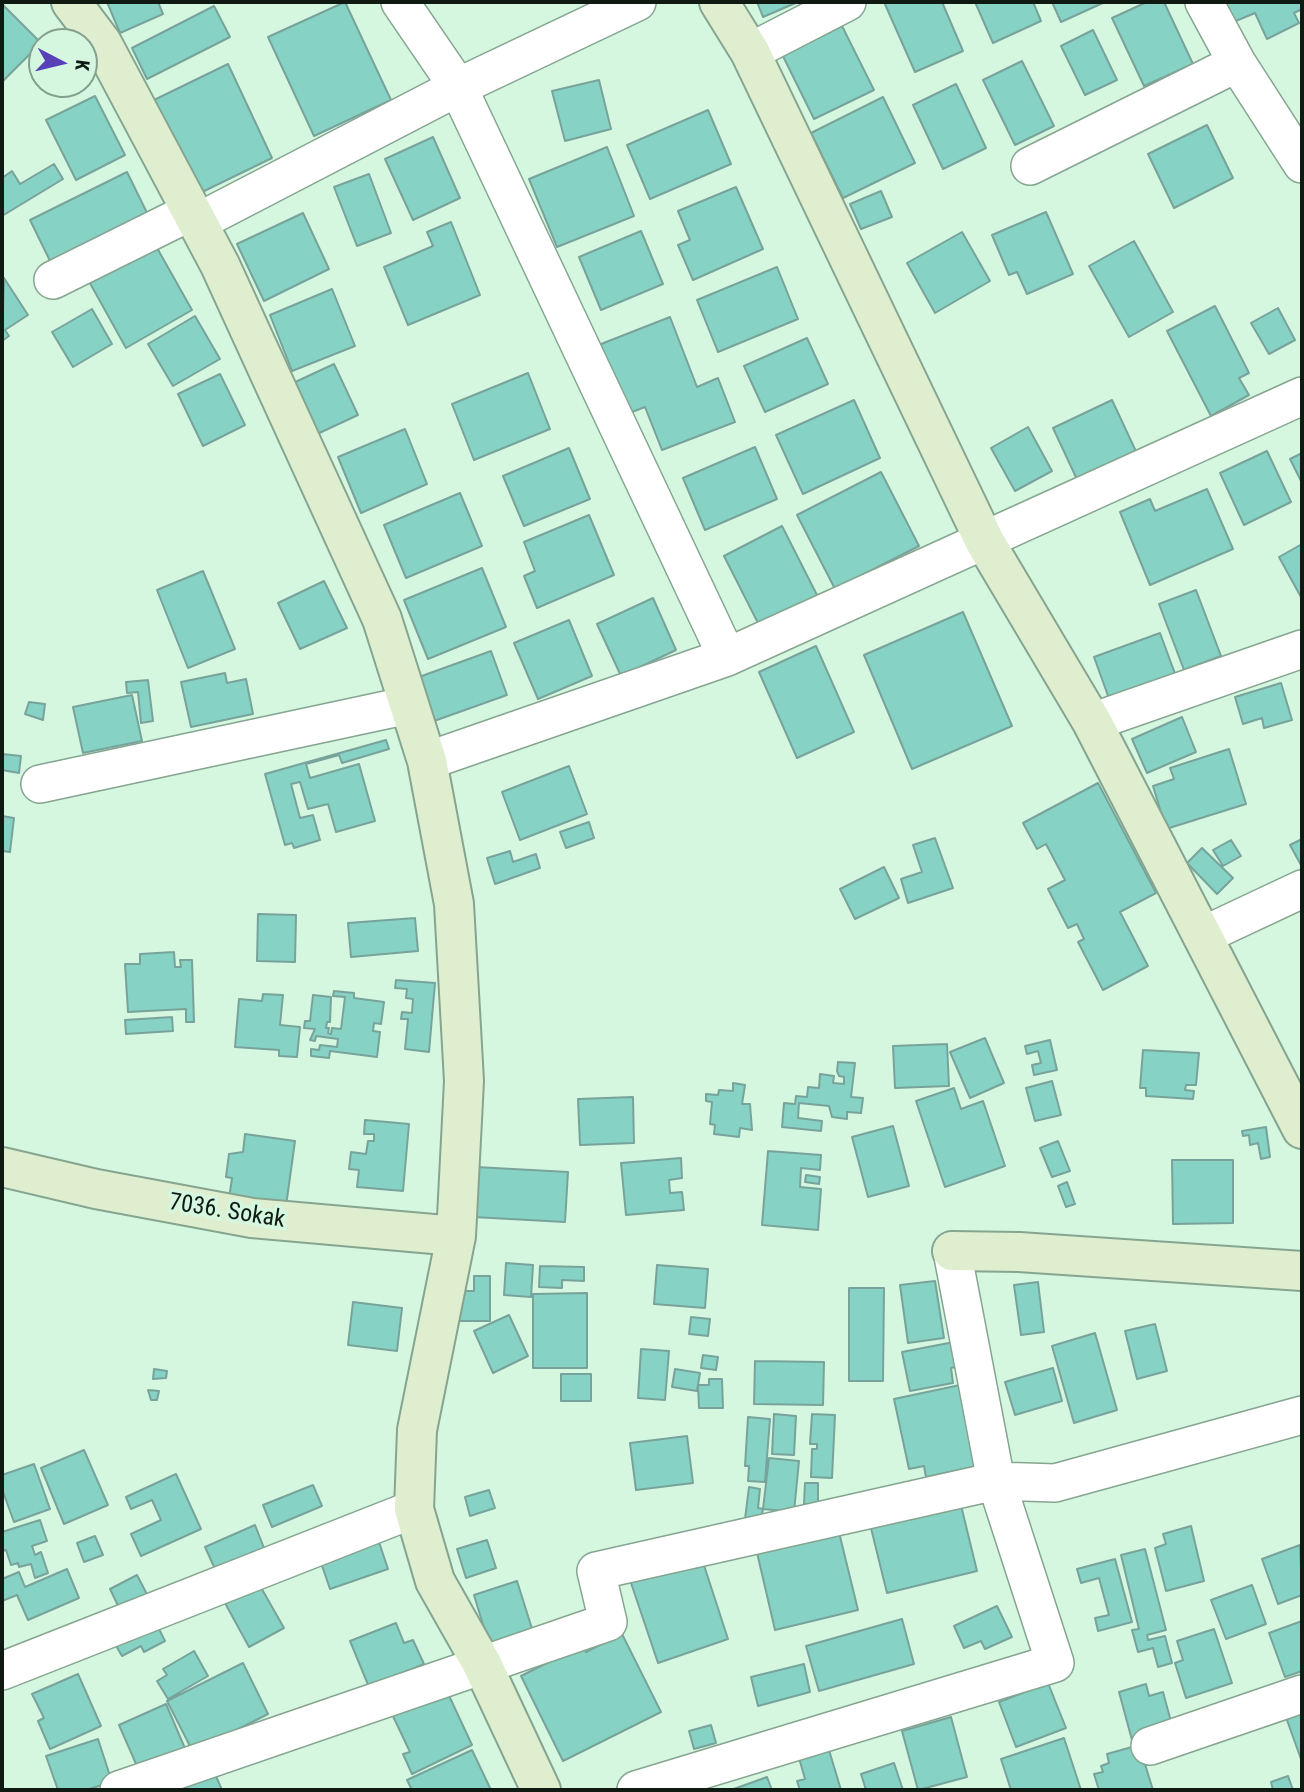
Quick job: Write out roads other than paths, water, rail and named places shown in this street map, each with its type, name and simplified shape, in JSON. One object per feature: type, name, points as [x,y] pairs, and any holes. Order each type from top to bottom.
[{"type":"street","points":[[71,2],[102,43],[195,217],[382,619],[427,761],[454,904],[464,1081],[456,1236],[417,1430],[414,1509],[435,1581],[482,1664],[541,1790]]},
{"type":"street","points":[[400,2],[458,87],[727,657]]},
{"type":"street","points":[[53,280],[195,217],[637,2]]},
{"type":"street","points":[[719,2],[750,52],[985,542],[1091,722],[1302,1129]]},
{"type":"street","points":[[750,52],[847,2]]},
{"type":"street","points":[[1204,2],[1237,64],[1302,164]]},
{"type":"street","points":[[1030,166],[1237,64]]},
{"type":"street","points":[[427,761],[727,657],[1302,396]]},
{"type":"street","points":[[1091,722],[1302,649]]},
{"type":"street","points":[[40,784],[410,705]]},
{"type":"street","points":[[1202,936],[1302,889]]},
{"type":"street","name":"7036. Sokak","points":[[2,1167],[96,1189],[252,1218],[456,1236]]},
{"type":"street","points":[[636,1790],[1055,1663],[996,1481],[953,1251],[1019,1252],[1302,1271]]},
{"type":"street","points":[[119,1790],[608,1622],[596,1571],[996,1481],[1055,1483],[1302,1415]]},
{"type":"street","points":[[2,1671],[414,1509]]},
{"type":"street","points":[[1150,1746],[1302,1694]]}]
